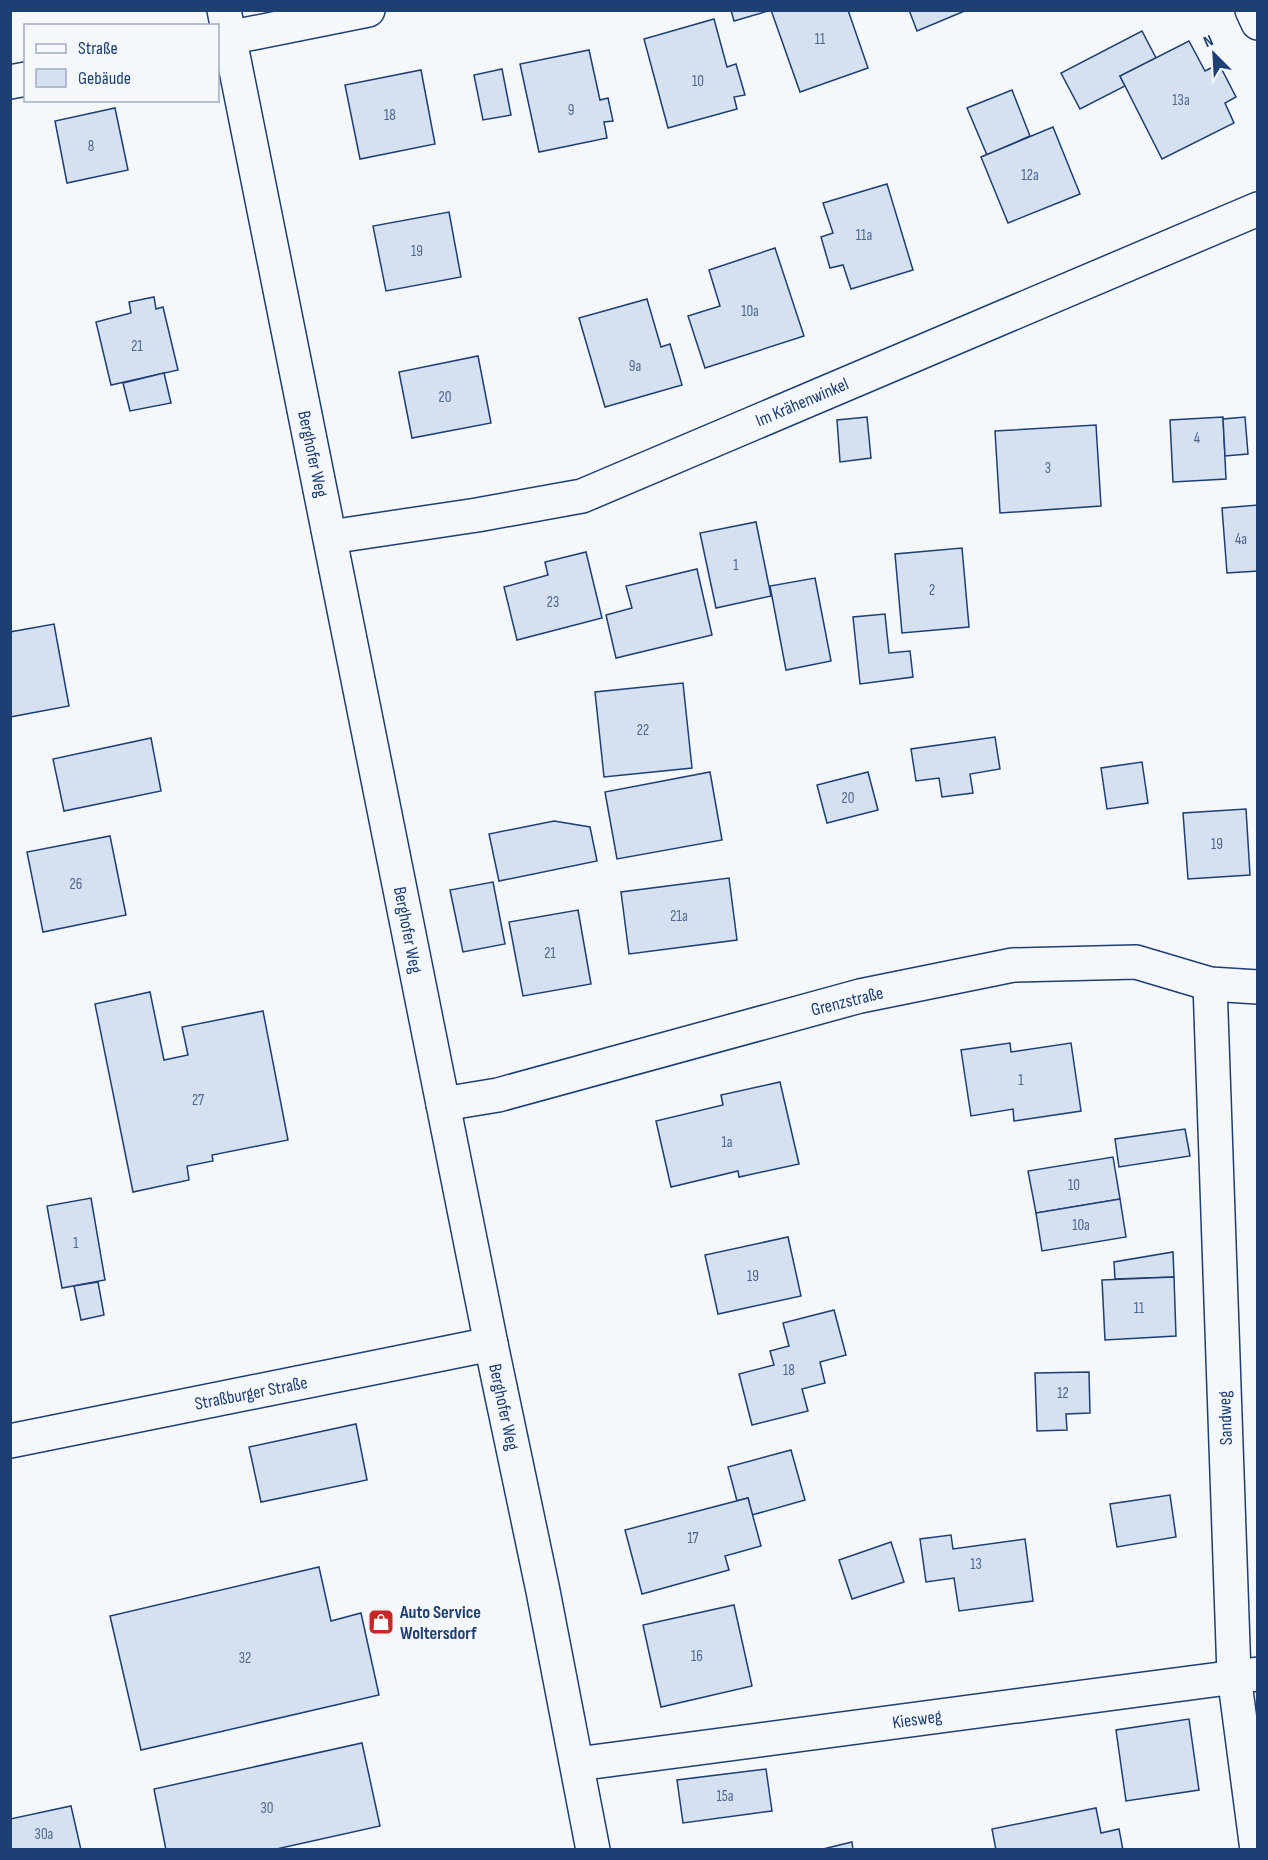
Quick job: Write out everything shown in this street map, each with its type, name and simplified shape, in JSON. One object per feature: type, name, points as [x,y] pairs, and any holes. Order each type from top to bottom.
[{"type":"street","points":[[224,30],[368,10]]},
{"type":"street","points":[[1252,10],[1257,23]]},
{"type":"street","name":"Berghofer Weg","points":[[224,30],[330,537],[593,1850]]},
{"type":"street","name":"Im Krähenwinkel","points":[[330,537],[477,515],[582,496],[1257,209]]},
{"type":"street","name":"Grenzstraße","points":[[443,1104],[498,1095],[860,996],[1013,965],[1136,962],[1210,984],[1257,987]]},
{"type":"street","name":"Sandweg","points":[[1210,984],[1257,1850]]},
{"type":"street","name":"Straßburger Straße","points":[[10,1441],[491,1344]]},
{"type":"street","name":"Kiesweg","points":[[577,1764],[1246,1674]]},
{"type":"building","points":[[731,10],[767,10],[768,11],[734,21]]},
{"type":"building","points":[[771,10],[848,10],[868,68],[800,92]]},
{"type":"building","points":[[909,10],[967,10],[917,31]]},
{"type":"building","points":[[714,19],[727,67],[736,64],[745,95],[734,97],[737,109],[668,128],[644,39]]},
{"type":"building","points":[[1142,31],[1156,58],[1120,76],[1125,86],[1080,109],[1061,73]]},
{"type":"building","points":[[1189,41],[1205,71],[1219,64],[1236,97],[1225,103],[1234,123],[1162,159],[1120,76]]},
{"type":"building","points":[[589,50],[600,100],[608,98],[613,121],[604,122],[607,138],[539,152],[520,64]]},
{"type":"building","points":[[502,69],[511,115],[483,120],[474,75]]},
{"type":"building","points":[[421,70],[435,144],[360,159],[345,85]]},
{"type":"building","points":[[1012,90],[1030,136],[987,155],[967,108]]},
{"type":"building","points":[[115,108],[128,170],[67,183],[55,121]]},
{"type":"building","points":[[1053,127],[1080,194],[1008,223],[981,157]]},
{"type":"building","points":[[887,184],[913,270],[851,289],[843,265],[830,268],[821,237],[833,233],[823,203]]},
{"type":"building","points":[[449,212],[461,277],[386,291],[373,226]]},
{"type":"building","points":[[775,248],[804,336],[705,368],[688,316],[720,306],[709,270]]},
{"type":"building","points":[[154,297],[156,309],[163,307],[178,370],[111,385],[96,322],[131,313],[129,302]]},
{"type":"building","points":[[647,299],[661,347],[670,344],[682,385],[605,407],[579,318]]},
{"type":"building","points":[[478,356],[491,423],[412,438],[399,372]]},
{"type":"building","points":[[164,373],[171,403],[130,411],[123,383]]},
{"type":"building","points":[[867,417],[871,458],[840,462],[837,420]]},
{"type":"building","points":[[1223,417],[1226,479],[1173,482],[1170,420]]},
{"type":"building","points":[[1245,417],[1248,454],[1225,456],[1223,419]]},
{"type":"building","points":[[1096,425],[1101,506],[1000,513],[995,431]]},
{"type":"building","points":[[1258,505],[1258,571],[1227,573],[1222,508]]},
{"type":"building","points":[[756,522],[771,596],[716,608],[700,533]]},
{"type":"building","points":[[962,548],[969,627],[902,633],[895,554]]},
{"type":"building","points":[[586,552],[602,618],[517,640],[504,587],[548,575],[545,562]]},
{"type":"building","points":[[697,569],[712,635],[616,658],[606,615],[632,608],[626,586]]},
{"type":"building","points":[[815,578],[831,661],[786,670],[770,586]]},
{"type":"building","points":[[885,614],[889,653],[910,651],[913,677],[860,684],[853,617]]},
{"type":"building","points":[[54,624],[69,706],[10,717],[10,632]]},
{"type":"building","points":[[683,683],[692,768],[604,777],[595,692]]},
{"type":"building","points":[[995,737],[1000,769],[970,774],[973,793],[942,797],[939,778],[916,781],[911,749]]},
{"type":"building","points":[[151,738],[161,791],[64,811],[53,759]]},
{"type":"building","points":[[1142,762],[1148,803],[1107,809],[1101,768]]},
{"type":"building","points":[[710,772],[722,840],[617,859],[605,792]]},
{"type":"building","points":[[868,772],[878,810],[827,823],[817,785]]},
{"type":"building","points":[[1246,809],[1250,875],[1188,879],[1183,813]]},
{"type":"building","points":[[554,821],[590,827],[597,861],[499,881],[489,834]]},
{"type":"building","points":[[110,836],[126,915],[43,932],[27,852]]},
{"type":"building","points":[[729,878],[737,940],[629,954],[621,892]]},
{"type":"building","points":[[493,882],[505,944],[463,952],[450,890]]},
{"type":"building","points":[[578,910],[591,984],[523,996],[509,922]]},
{"type":"building","points":[[150,992],[164,1060],[188,1055],[182,1027],[263,1011],[288,1140],[212,1155],[213,1161],[187,1166],[189,1180],[133,1192],[95,1004]]},
{"type":"building","points":[[1010,1043],[1011,1052],[1071,1043],[1081,1111],[1014,1121],[1013,1109],[971,1116],[961,1050]]},
{"type":"building","points":[[780,1082],[799,1164],[739,1177],[738,1171],[671,1187],[656,1121],[723,1105],[721,1095]]},
{"type":"building","points":[[1185,1129],[1190,1156],[1119,1167],[1115,1139]]},
{"type":"building","points":[[1113,1157],[1120,1199],[1036,1213],[1028,1171]]},
{"type":"building","points":[[91,1198],[105,1280],[62,1288],[47,1206]]},
{"type":"building","points":[[1120,1199],[1126,1237],[1042,1251],[1036,1213]]},
{"type":"building","points":[[788,1237],[801,1296],[718,1314],[705,1255]]},
{"type":"building","points":[[1173,1252],[1174,1277],[1115,1279],[1114,1262]]},
{"type":"building","points":[[1174,1277],[1176,1336],[1105,1340],[1102,1280]]},
{"type":"building","points":[[98,1282],[104,1315],[81,1320],[74,1286]]},
{"type":"building","points":[[834,1310],[846,1355],[820,1362],[825,1383],[802,1389],[808,1411],[752,1425],[739,1374],[774,1365],[770,1351],[789,1346],[783,1323]]},
{"type":"building","points":[[1089,1372],[1090,1413],[1066,1414],[1067,1430],[1037,1431],[1035,1373]]},
{"type":"building","points":[[356,1424],[367,1480],[261,1502],[249,1447]]},
{"type":"building","points":[[791,1450],[805,1500],[752,1515],[748,1498],[737,1501],[728,1467]]},
{"type":"building","points":[[1170,1495],[1176,1537],[1117,1547],[1110,1504]]},
{"type":"building","points":[[748,1498],[761,1546],[725,1556],[729,1570],[642,1594],[625,1530]]},
{"type":"building","points":[[951,1535],[953,1549],[1025,1539],[1033,1601],[959,1611],[954,1578],[926,1582],[920,1539]]},
{"type":"building","points":[[891,1542],[904,1582],[852,1599],[839,1560]]},
{"type":"building","points":[[319,1567],[331,1621],[361,1613],[379,1695],[141,1750],[110,1616]]},
{"type":"building","points":[[734,1605],[752,1686],[661,1707],[643,1625]]},
{"type":"building","points":[[1189,1719],[1199,1790],[1126,1801],[1116,1730]]},
{"type":"building","points":[[362,1743],[380,1826],[272,1850],[166,1850],[154,1789]]},
{"type":"building","points":[[766,1769],[772,1811],[683,1823],[677,1780]]},
{"type":"building","points":[[71,1806],[81,1850],[10,1850],[10,1819]]},
{"type":"building","points":[[1096,1808],[1101,1833],[1119,1829],[1123,1850],[996,1850],[992,1829]]},
{"type":"building","points":[[852,1842],[853,1850],[819,1850]]},
{"type":"place","name":"Auto Service Woltersdorf","points":[[381,1622]]}]
